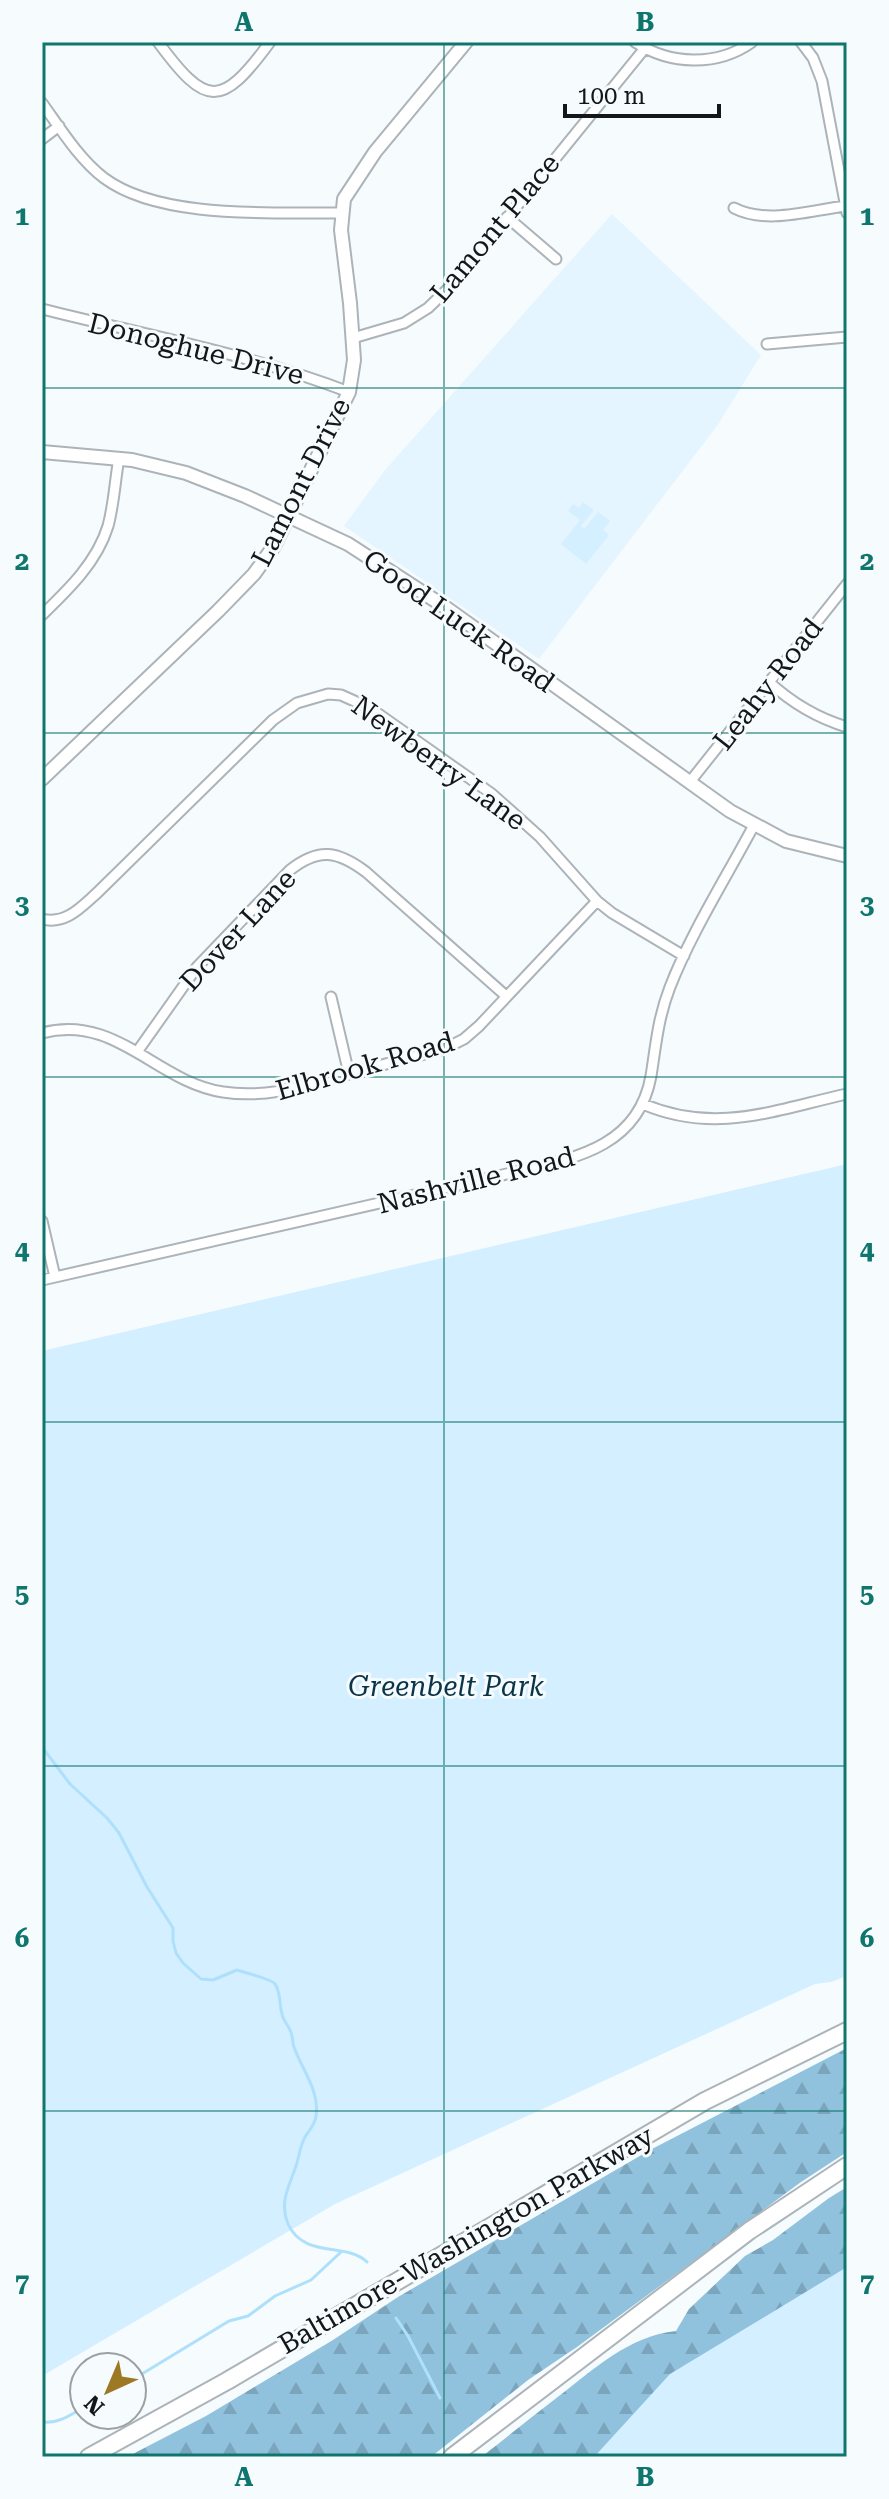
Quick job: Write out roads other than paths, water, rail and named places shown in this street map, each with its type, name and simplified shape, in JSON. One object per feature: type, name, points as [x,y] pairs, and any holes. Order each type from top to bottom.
[{"type":"highway","name":"Baltimore-Washington Parkway","points":[[89,2457],[227,2381],[705,2101],[847,2031]]},
{"type":"highway","points":[[452,2457],[749,2231],[847,2166]]},
{"type":"main road","name":"Lamont Drive","points":[[42,779],[254,574],[290,517],[349,392],[354,360],[341,230],[344,199],[361,171],[466,42]]},
{"type":"main road","name":"Good Luck Road","points":[[42,452],[119,458],[186,473],[348,544],[411,585],[689,783],[754,825],[786,841],[847,856]]},
{"type":"street","points":[[158,42],[190,82],[206,92],[226,89],[239,81],[270,42]]},
{"type":"street","points":[[635,42],[660,55],[704,61],[737,52],[752,42]]},
{"type":"street","points":[[734,208],[745,214],[778,216],[846,210],[822,81],[813,58],[801,42]]},
{"type":"street","name":"Lamont Place","points":[[353,338],[404,323],[428,308],[456,281],[645,48]]},
{"type":"street","points":[[42,103],[101,175],[136,195],[186,207],[342,213]]},
{"type":"street","points":[[42,139],[59,126]]},
{"type":"street","points":[[507,217],[556,259]]},
{"type":"street","name":"Donoghue Drive","points":[[42,309],[264,363],[349,392]]},
{"type":"street","points":[[767,344],[847,337]]},
{"type":"street","points":[[42,615],[82,574],[98,549],[109,523],[119,458]]},
{"type":"street","name":"Leahy Road","points":[[689,783],[847,584]]},
{"type":"street","points":[[769,682],[806,711],[847,727]]},
{"type":"street","name":"Newberry Lane","points":[[42,919],[60,920],[72,915],[273,720],[297,703],[328,694],[341,695],[370,708],[492,794],[540,837],[597,901],[684,956]]},
{"type":"street","name":"Nashville Road","points":[[42,1280],[472,1182],[585,1154],[600,1147],[612,1139],[643,1104],[651,1078],[658,1022],[684,956],[754,825]]},
{"type":"street","name":"Dover Lane","points":[[137,1052],[197,967],[290,870],[307,859],[321,855],[340,856],[366,872],[506,996]]},
{"type":"street","name":"Elbrook Road","points":[[42,1033],[64,1029],[95,1032],[117,1040],[173,1074],[221,1092],[266,1094],[296,1089],[444,1049],[464,1039],[597,901]]},
{"type":"street","points":[[331,997],[349,1074]]},
{"type":"street","points":[[643,1104],[693,1119],[729,1120],[847,1094]]},
{"type":"street","points":[[42,1221],[55,1277]]},
{"type":"waterway","points":[[42,1747],[70,1784],[119,1833],[173,1928],[176,1953],[183,1963],[201,1979],[213,1980],[237,1970],[275,1984],[283,2016],[313,2089],[317,2107],[286,2195],[285,2216],[295,2235],[304,2242],[359,2256],[367,2262]]},
{"type":"waterway","points":[[148,2370],[229,2321],[248,2316],[275,2296],[311,2280],[341,2252]]},
{"type":"waterway","points":[[396,2318],[440,2398]]},
{"type":"waterway","points":[[42,2422],[68,2416]]},
{"type":"park label","name":"Greenbelt Park","points":[[446,1686]]}]
